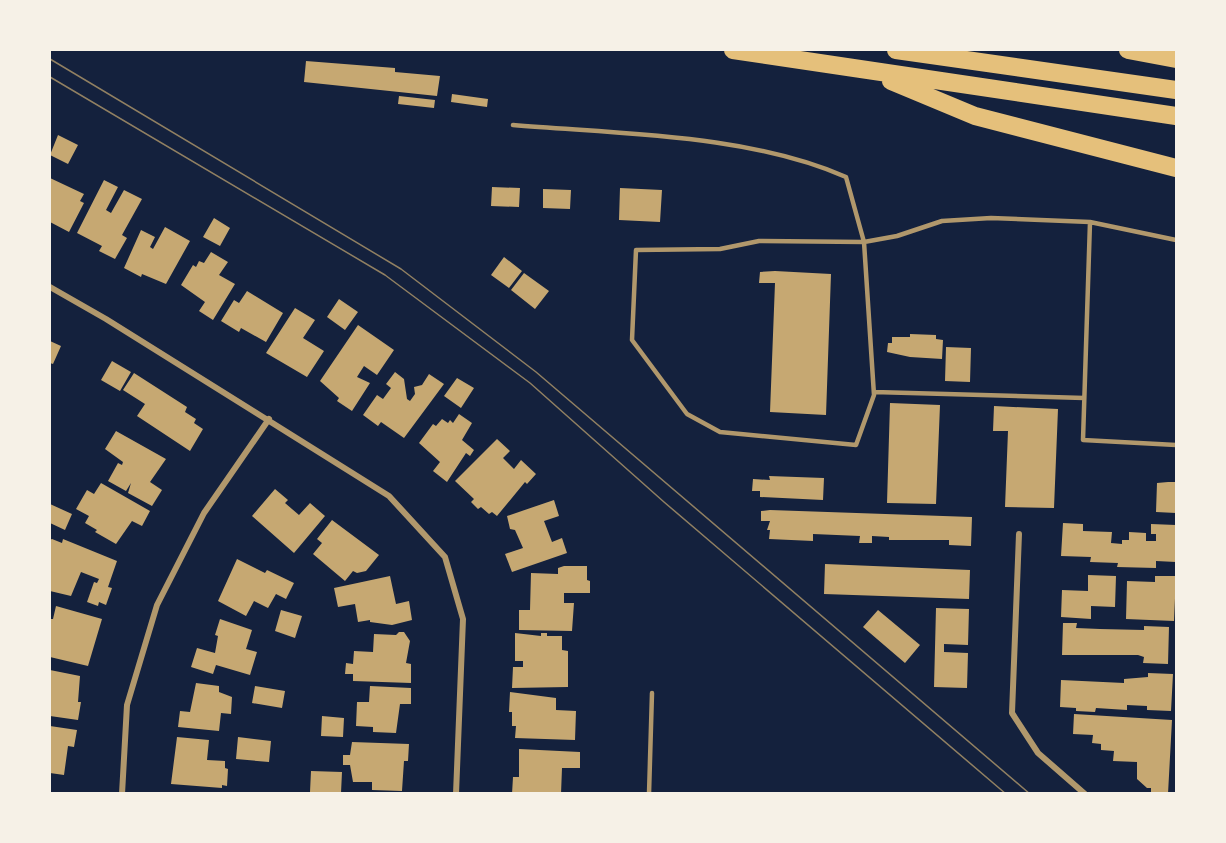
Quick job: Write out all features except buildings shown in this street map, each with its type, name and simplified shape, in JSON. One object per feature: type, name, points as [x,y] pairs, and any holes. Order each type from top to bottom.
[{"type":"highway","points":[[733,50],[1176,116]]},
{"type":"highway","points":[[896,50],[1176,90]]},
{"type":"highway","points":[[1128,50],[1176,58]]},
{"type":"highway","points":[[865,70],[975,116],[1176,168]]},
{"type":"street","points":[[50,287],[269,419],[389,496],[445,557],[463,620],[456,794]]},
{"type":"street","points":[[122,794],[128,705],[157,605],[204,513],[269,419]]},
{"type":"street","points":[[1019,534],[1012,713],[1038,753],[1085,794]]},
{"type":"lane","points":[[513,125],[728,144],[814,163],[846,177],[864,242],[874,392],[856,445],[720,432],[687,414],[632,340],[636,250],[720,249],[759,241],[864,242],[897,236],[942,221],[991,218],[1090,222],[1176,240]]},
{"type":"lane","points":[[1090,222],[1083,440],[1176,444]]},
{"type":"lane","points":[[874,392],[1084,398]]},
{"type":"lane","points":[[649,794],[652,693]]},
{"type":"tram line","points":[[50,59],[401,269],[536,372],[1030,794]]},
{"type":"tram line","points":[[50,77],[385,275],[530,383],[664,502],[1006,794]]}]
